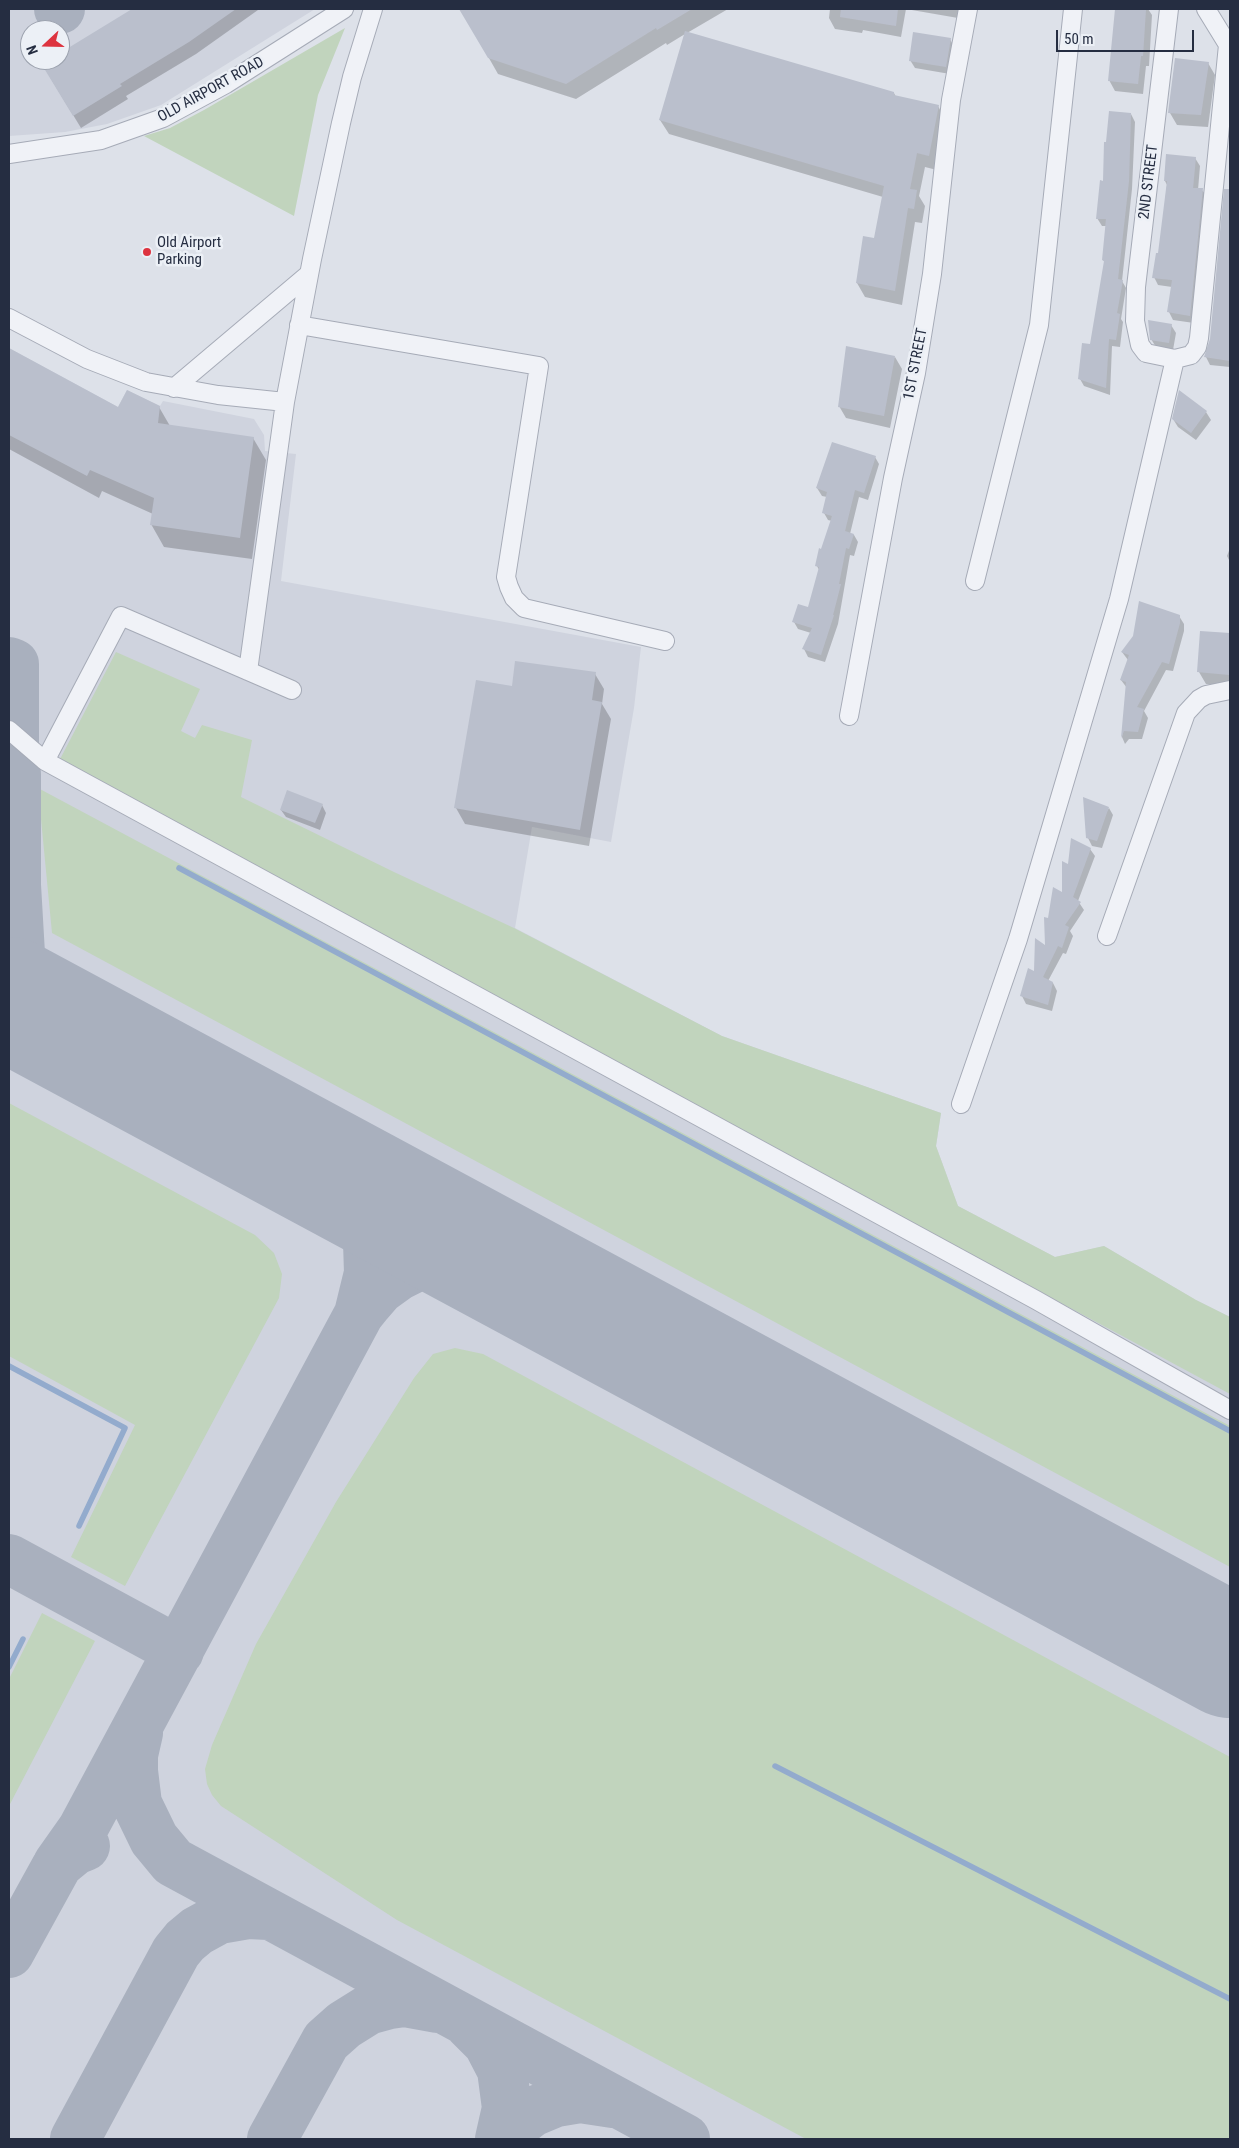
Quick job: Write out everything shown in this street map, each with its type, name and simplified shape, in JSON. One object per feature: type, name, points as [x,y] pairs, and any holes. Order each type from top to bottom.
[{"type":"street","name":"OLD AIRPORT ROAD","points":[[9,154],[101,140],[134,130],[163,118],[226,84],[344,9]]},
{"type":"street","points":[[248,670],[285,402],[299,325],[341,123],[352,77],[373,9]]},
{"type":"street","name":"1ST STREET","points":[[849,716],[893,478],[916,373],[932,274],[951,100],[968,9]]},
{"type":"street","points":[[975,581],[1039,325],[1073,9]]},
{"type":"street","name":"2ND STREET","points":[[1170,9],[1136,287],[1137,333],[1140,345],[1146,353],[1175,359]]},
{"type":"street","points":[[961,1104],[1018,939],[1119,599],[1175,359],[1192,355],[1197,347],[1229,46],[1206,9]]},
{"type":"street","points":[[174,388],[309,274]]},
{"type":"street","points":[[9,318],[87,360],[146,382],[174,388],[285,402]]},
{"type":"street","points":[[299,325],[539,366],[506,577],[514,598],[524,608],[665,641]]},
{"type":"street","points":[[45,761],[121,616],[292,690]]},
{"type":"street","points":[[1107,936],[1186,713],[1199,698],[1216,692],[1230,690]]},
{"type":"street","points":[[9,730],[45,761],[1028,1296],[1230,1410]]},
{"type":"shaded area","points":[[9,9],[315,9],[161,105],[107,124],[65,132],[9,136]]},
{"type":"shaded area","points":[[9,348],[118,407],[127,390],[160,406],[163,401],[254,419],[264,435],[265,451],[296,454],[281,581],[641,647],[634,708],[611,842],[532,827],[515,928],[722,1036],[941,1113],[936,1146],[958,1206],[1055,1257],[1104,1246],[1196,1300],[1230,1317],[1230,2139],[9,2139]]},
{"type":"green space","points":[[345,28],[318,95],[294,216],[144,136],[170,128],[204,110]]},
{"type":"green space","points":[[116,652],[200,689],[181,731],[195,738],[202,725],[252,740],[241,797],[514,928],[722,1036],[941,1113],[936,1146],[958,1206],[1055,1257],[1104,1246],[1196,1300],[1230,1317],[1230,1394],[58,763]]},
{"type":"green space","points":[[38,788],[1230,1426],[1230,1567],[52,933]]},
{"type":"green space","points":[[9,1103],[255,1235],[274,1253],[282,1274],[279,1298],[125,1586],[71,1557],[135,1425],[9,1356]]},
{"type":"green space","points":[[455,1348],[483,1354],[1230,1757],[1230,2139],[806,2139],[397,1920],[221,1806],[212,1795],[207,1784],[205,1769],[212,1745],[256,1644],[336,1502],[414,1378],[433,1354]]},
{"type":"green space","points":[[42,1613],[95,1641],[9,1806],[9,1679]]},
{"type":"building","points":[[132,9],[236,9],[189,42],[120,84],[122,86],[73,116],[45,70],[70,70],[70,47]]},
{"type":"building","points":[[459,9],[692,9],[657,30],[656,28],[566,84],[488,58]]},
{"type":"building","points":[[841,9],[898,9],[896,26],[840,17]]},
{"type":"building","points":[[1115,9],[1146,9],[1143,56],[1141,56],[1138,84],[1108,81]]},
{"type":"building","points":[[685,31],[894,92],[894,95],[939,105],[929,156],[917,153],[910,189],[917,190],[914,209],[908,208],[895,291],[856,283],[863,236],[874,238],[884,186],[659,120]]},
{"type":"building","points":[[913,32],[951,38],[946,67],[909,61]]},
{"type":"building","points":[[1175,58],[1209,62],[1201,115],[1168,113]]},
{"type":"building","points":[[1109,111],[1131,113],[1129,181],[1118,279],[1123,280],[1117,313],[1120,314],[1116,340],[1109,339],[1106,388],[1078,379],[1082,343],[1090,344],[1104,261],[1102,260],[1106,219],[1096,219],[1100,180],[1103,181],[1104,142],[1106,142]]},
{"type":"building","points":[[1166,154],[1196,157],[1193,188],[1203,188],[1190,316],[1167,312],[1172,280],[1152,278],[1156,253],[1158,253],[1167,181],[1164,181]]},
{"type":"building","points":[[1224,189],[1230,189],[1230,361],[1204,357],[1210,339]]},
{"type":"building","points":[[1148,320],[1172,324],[1169,343],[1150,340]]},
{"type":"building","points":[[846,346],[895,356],[884,416],[838,407]]},
{"type":"building","points":[[9,348],[118,407],[127,390],[160,406],[158,423],[254,437],[240,538],[150,525],[154,498],[90,470],[87,476],[9,435]]},
{"type":"building","points":[[1179,390],[1207,411],[1191,433],[1172,419]]},
{"type":"building","points":[[832,442],[876,456],[864,493],[855,490],[845,531],[854,534],[849,549],[846,548],[834,615],[821,655],[802,649],[812,628],[792,622],[798,604],[808,607],[819,567],[815,566],[819,548],[821,549],[832,516],[822,513],[827,492],[816,488]]},
{"type":"building","points":[[1139,601],[1180,615],[1180,623],[1169,664],[1162,662],[1137,707],[1144,709],[1138,732],[1124,731],[1121,738],[1126,682],[1120,680],[1129,655],[1121,652],[1133,636]]},
{"type":"building","points":[[1200,631],[1230,633],[1230,675],[1197,672]]},
{"type":"building","points":[[515,661],[596,672],[592,700],[602,702],[580,830],[454,808],[476,680],[512,686]]},
{"type":"building","points":[[287,790],[323,804],[315,823],[280,810]]},
{"type":"building","points":[[1083,797],[1109,807],[1097,841],[1086,838]]},
{"type":"building","points":[[1071,838],[1091,848],[1073,897],[1081,902],[1065,925],[1069,927],[1062,948],[1058,946],[1043,977],[1053,982],[1048,1005],[1020,996],[1028,968],[1034,971],[1035,938],[1045,945],[1044,917],[1048,918],[1053,887],[1062,892],[1062,861],[1068,864]]},
{"type":"waterway","points":[[179,868],[1230,1431]]},
{"type":"waterway","points":[[9,1366],[125,1428],[79,1526]]},
{"type":"waterway","points":[[9,1667],[23,1639]]},
{"type":"waterway","points":[[775,1766],[1230,1999]]},
{"type":"taxiway","points":[[9,662],[14,664],[14,756]]},
{"type":"taxiway","points":[[9,739],[16,774],[16,885],[23,1006]]},
{"type":"taxiway","points":[[330,1171],[354,1204],[363,1224],[368,1242],[369,1273],[359,1314]]},
{"type":"taxiway","points":[[58,1864],[82,1830],[359,1314],[380,1289],[398,1276],[418,1266],[439,1260],[463,1259],[508,1267]]},
{"type":"taxiway","points":[[9,1559],[179,1651]]},
{"type":"taxiway","points":[[138,1733],[133,1755],[137,1804],[154,1839],[173,1862],[685,2139]]},
{"type":"taxiway","points":[[9,1953],[58,1864],[75,1850],[85,1846]]},
{"type":"taxiway","points":[[75,2139],[176,1952],[185,1941],[197,1931],[219,1919],[248,1914],[269,1915]]},
{"type":"taxiway","points":[[272,2139],[326,2041],[344,2025],[368,2010],[390,2004],[404,2002],[437,2008]]},
{"type":"taxiway","points":[[469,2024],[488,2043],[502,2070],[507,2108],[500,2139]]},
{"type":"taxiway","points":[[503,2139],[519,2122],[532,2112],[556,2102],[580,2098],[613,2103]]},
{"type":"runway","points":[[9,999],[1230,1656]]},
{"type":"place","name":"Old Airport Parking","points":[[147,252]]}]
